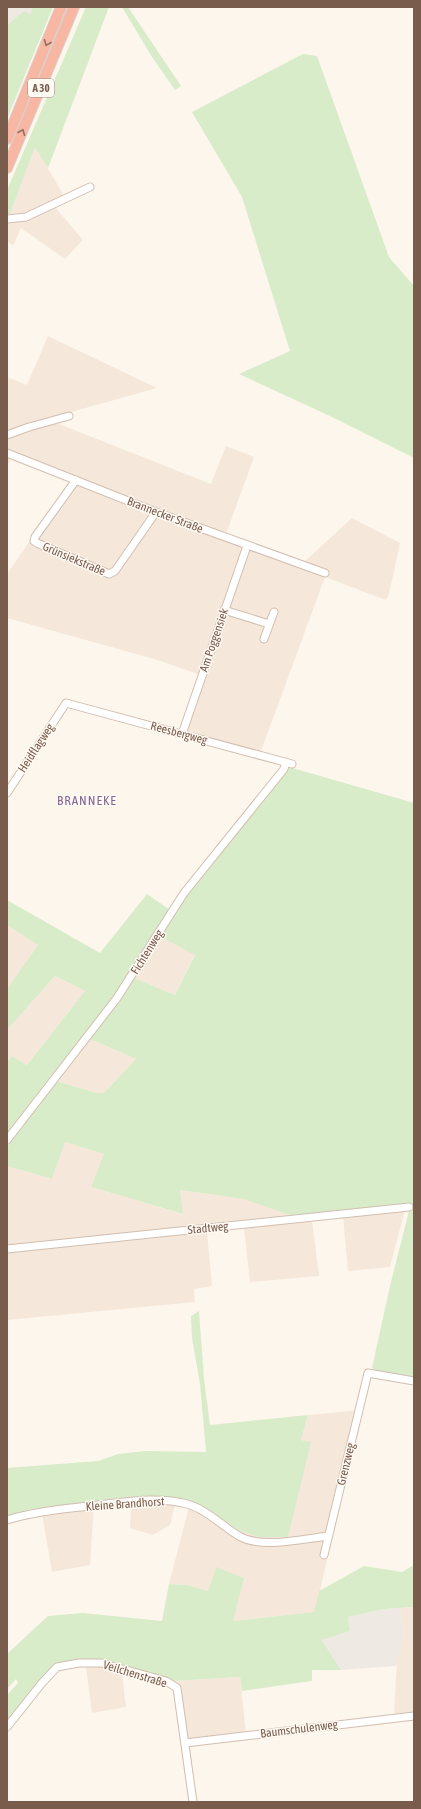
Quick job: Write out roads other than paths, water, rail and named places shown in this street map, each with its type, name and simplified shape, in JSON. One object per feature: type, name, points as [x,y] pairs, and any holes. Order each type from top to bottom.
[{"type":"highway","name":"A 30","points":[[7,139],[62,7]]},
{"type":"highway","name":"A 30","points":[[7,168],[74,7]]},
{"type":"street","points":[[9,219],[26,217],[90,187]]},
{"type":"street","points":[[7,436],[29,427],[69,416]]},
{"type":"street","name":"Brannecker Straße","points":[[7,453],[156,512],[325,573]]},
{"type":"street","name":"Grünsiekstraße","points":[[76,480],[35,537],[34,541],[109,574],[115,571],[156,512]]},
{"type":"street","name":"Am Poggensiek","points":[[182,734],[247,546]]},
{"type":"street","points":[[224,610],[270,624]]},
{"type":"street","points":[[264,639],[274,612]]},
{"type":"street","name":"Reesbergweg","points":[[66,703],[289,763]]},
{"type":"street","name":"Heidflagweg","points":[[7,793],[66,703]]},
{"type":"street","name":"Fichtenweg","points":[[7,1140],[117,998],[184,893],[289,763]]},
{"type":"street","name":"Stadtweg","points":[[7,1249],[409,1206]]},
{"type":"street","name":"Grenzweg","points":[[324,1555],[368,1373],[414,1381]]},
{"type":"street","name":"Kleine Brandhorst","points":[[7,1520],[40,1512],[157,1499],[188,1504],[198,1508],[248,1540],[260,1542],[287,1541],[328,1536]]},
{"type":"street","name":"Veilchenstraße","points":[[7,1728],[57,1667],[79,1663],[101,1663],[166,1682],[177,1688],[193,1802]]},
{"type":"street","name":"Baumschulenweg","points":[[185,1742],[414,1716]]},
{"type":"district","name":"BRANNEKE","points":[[87,800]]}]
